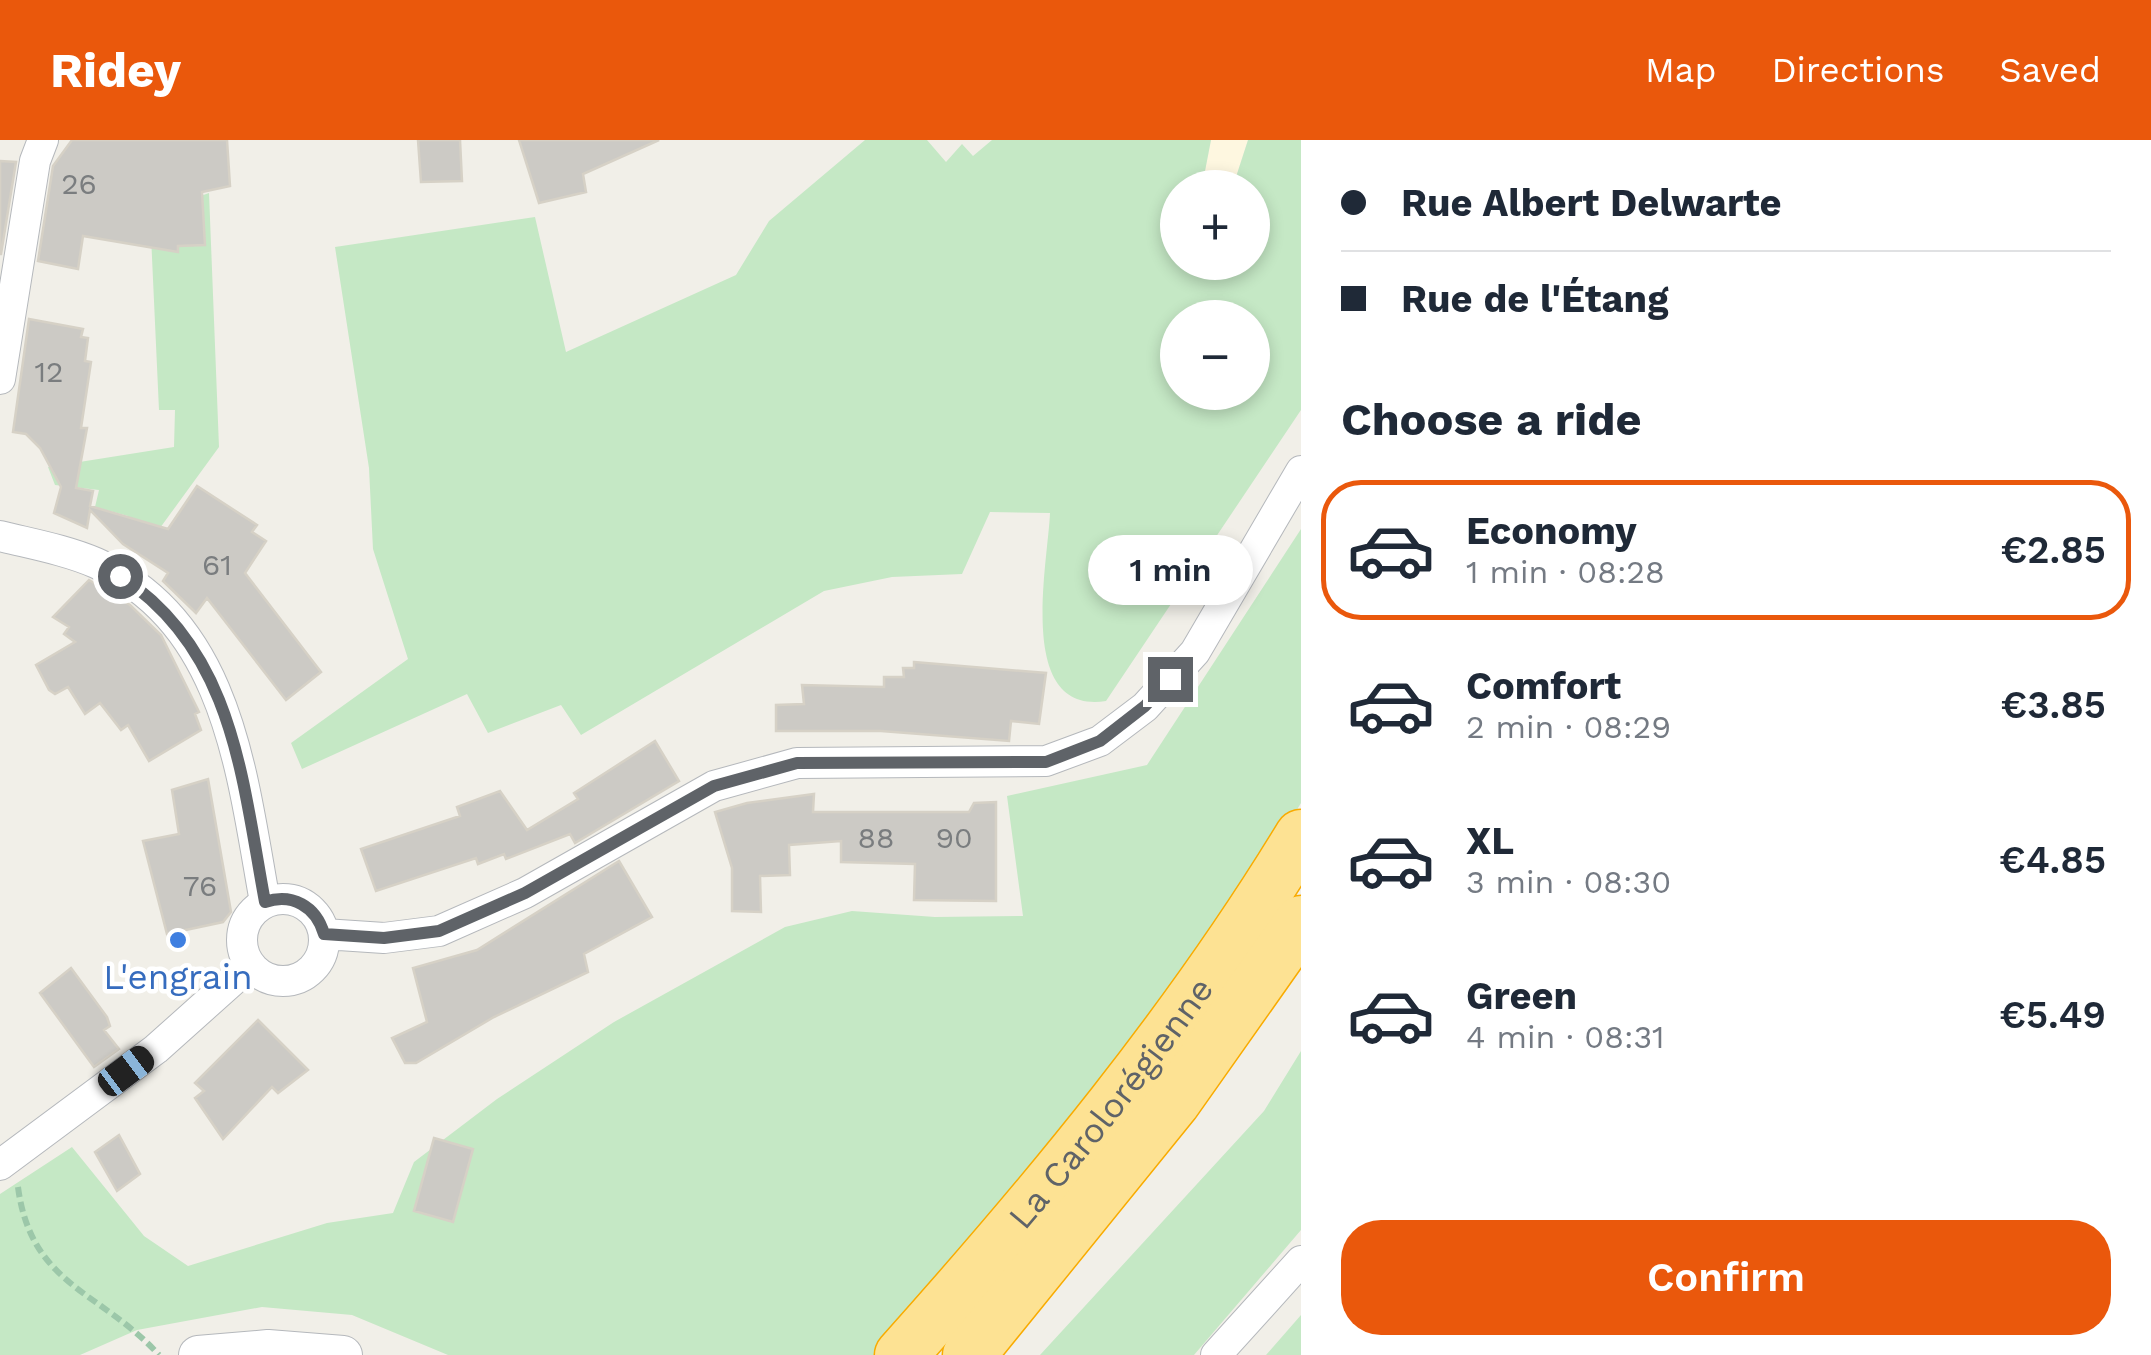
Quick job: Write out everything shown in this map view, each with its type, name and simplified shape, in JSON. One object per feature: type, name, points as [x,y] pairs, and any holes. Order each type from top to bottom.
[{"type":"highway","name":"La Carolorégienne","points":[[900,1355],[988,1258],[1144,1064],[1301,836]]},
{"type":"highway","name":"La Carolorégienne","points":[[969,1355],[1174,1102],[1301,922]]},
{"type":"street","points":[[0,379],[43,140]]},
{"type":"street","points":[[324,934],[384,938],[439,931],[525,893],[714,786],[797,763],[1046,762],[1100,741],[1145,706],[1196,652],[1301,471]]},
{"type":"street","points":[[0,536],[94,562],[162,606],[187,635],[220,698],[265,902]]},
{"type":"street","points":[[288,898],[313,911],[324,934],[318,963],[299,978],[271,980],[250,965],[242,934],[246,920],[265,902],[288,898]]},
{"type":"street","points":[[5,1161],[156,1049],[250,965]]},
{"type":"street","points":[[1216,1355],[1301,1260]]},
{"type":"street","points":[[198,1355],[268,1349],[342,1355]]},
{"type":"path","points":[[5,1161],[23,1222],[45,1261],[83,1294],[136,1330],[159,1355]]},
{"type":"shaded area","points":[[1211,140],[1248,140],[1238,170],[1205,170]]},
{"type":"green space","points":[[865,140],[927,140],[946,162],[962,144],[973,156],[992,140],[1211,140],[1205,170],[1160,170],[1160,280],[1270,280],[1270,170],[1238,170],[1248,140],[1301,140],[1301,410],[1106,701],[1077,699],[1059,685],[1048,661],[1043,599],[1050,513],[990,512],[962,574],[892,577],[824,591],[581,735],[561,705],[488,733],[467,694],[302,769],[291,743],[408,659],[373,549],[369,468],[335,247],[535,217],[566,352],[736,275],[769,221]]},
{"type":"green space","points":[[209,193],[219,447],[160,528],[126,523],[128,516],[95,507],[99,490],[55,485],[48,467],[174,447],[175,410],[159,410],[150,214]]},
{"type":"green space","points":[[1301,529],[1301,803],[1062,1194],[905,1355],[448,1355],[352,1315],[262,1307],[137,1330],[80,1355],[0,1355],[0,1194],[72,1147],[144,1236],[188,1266],[327,1223],[393,1213],[414,1162],[497,1099],[614,1022],[785,927],[852,911],[935,917],[1023,916],[1007,796],[1147,765]]},
{"type":"green space","points":[[1301,1051],[1301,1230],[1194,1355],[1040,1355],[1264,1111]]},
{"type":"green space","points":[[1301,1315],[1301,1355],[1266,1355]]},
{"type":"building","points":[[72,140],[227,140],[230,186],[202,192],[205,245],[178,246],[178,252],[83,236],[78,269],[38,261],[53,166]]},
{"type":"building","points":[[418,140],[460,140],[462,181],[421,182]]},
{"type":"building","points":[[519,140],[659,140],[583,174],[586,192],[539,203]]},
{"type":"building","points":[[0,161],[16,162],[1,254],[0,254]]},
{"type":"building","points":[[29,319],[83,329],[81,337],[88,338],[85,361],[91,362],[81,428],[87,428],[76,488],[93,491],[90,506],[168,529],[197,486],[257,525],[252,532],[266,541],[245,573],[321,672],[286,700],[207,598],[196,613],[163,581],[168,573],[123,544],[90,510],[87,528],[54,513],[61,487],[40,448],[26,434],[13,432]]},
{"type":"building","points":[[89,580],[130,605],[161,635],[199,712],[195,714],[201,730],[149,761],[128,725],[121,730],[100,703],[85,714],[68,687],[55,694],[49,690],[36,665],[75,642],[64,634],[69,627],[53,617]]},
{"type":"building","points":[[914,662],[1046,673],[1039,724],[1011,721],[1009,741],[881,731],[776,731],[776,705],[804,704],[802,685],[884,687],[884,677],[904,677],[903,668],[914,668]]},
{"type":"building","points":[[655,741],[679,781],[575,843],[570,834],[506,859],[504,854],[478,864],[476,858],[376,891],[361,849],[460,816],[457,807],[500,791],[527,830],[578,799],[574,793]]},
{"type":"building","points":[[208,779],[231,912],[223,922],[167,934],[143,841],[179,834],[172,790]]},
{"type":"building","points":[[814,794],[813,812],[969,812],[974,803],[996,802],[996,901],[914,900],[915,864],[841,862],[841,841],[789,845],[790,875],[760,876],[761,912],[732,911],[732,868],[715,812],[747,803]]},
{"type":"building","points":[[619,861],[652,917],[584,954],[588,972],[494,1017],[416,1063],[405,1063],[392,1038],[427,1022],[413,968],[477,950]]},
{"type":"building","points":[[71,968],[107,1017],[110,1026],[104,1030],[119,1049],[94,1067],[40,993]]},
{"type":"building","points":[[258,1020],[308,1070],[278,1093],[272,1087],[223,1139],[195,1098],[204,1091],[195,1083]]},
{"type":"building","points":[[119,1135],[140,1174],[117,1191],[95,1152]]},
{"type":"building","points":[[434,1138],[473,1149],[453,1222],[414,1211]]},
{"type":"place","name":"L'engrain","points":[[178,940]]},
{"type":"route","points":[[120,576],[162,606],[187,635],[206,666],[220,698],[246,800],[265,902],[288,898],[300,902],[313,911],[324,934],[384,938],[439,931],[525,893],[714,786],[797,763],[1046,762],[1100,741],[1145,706],[1170,679]]}]
